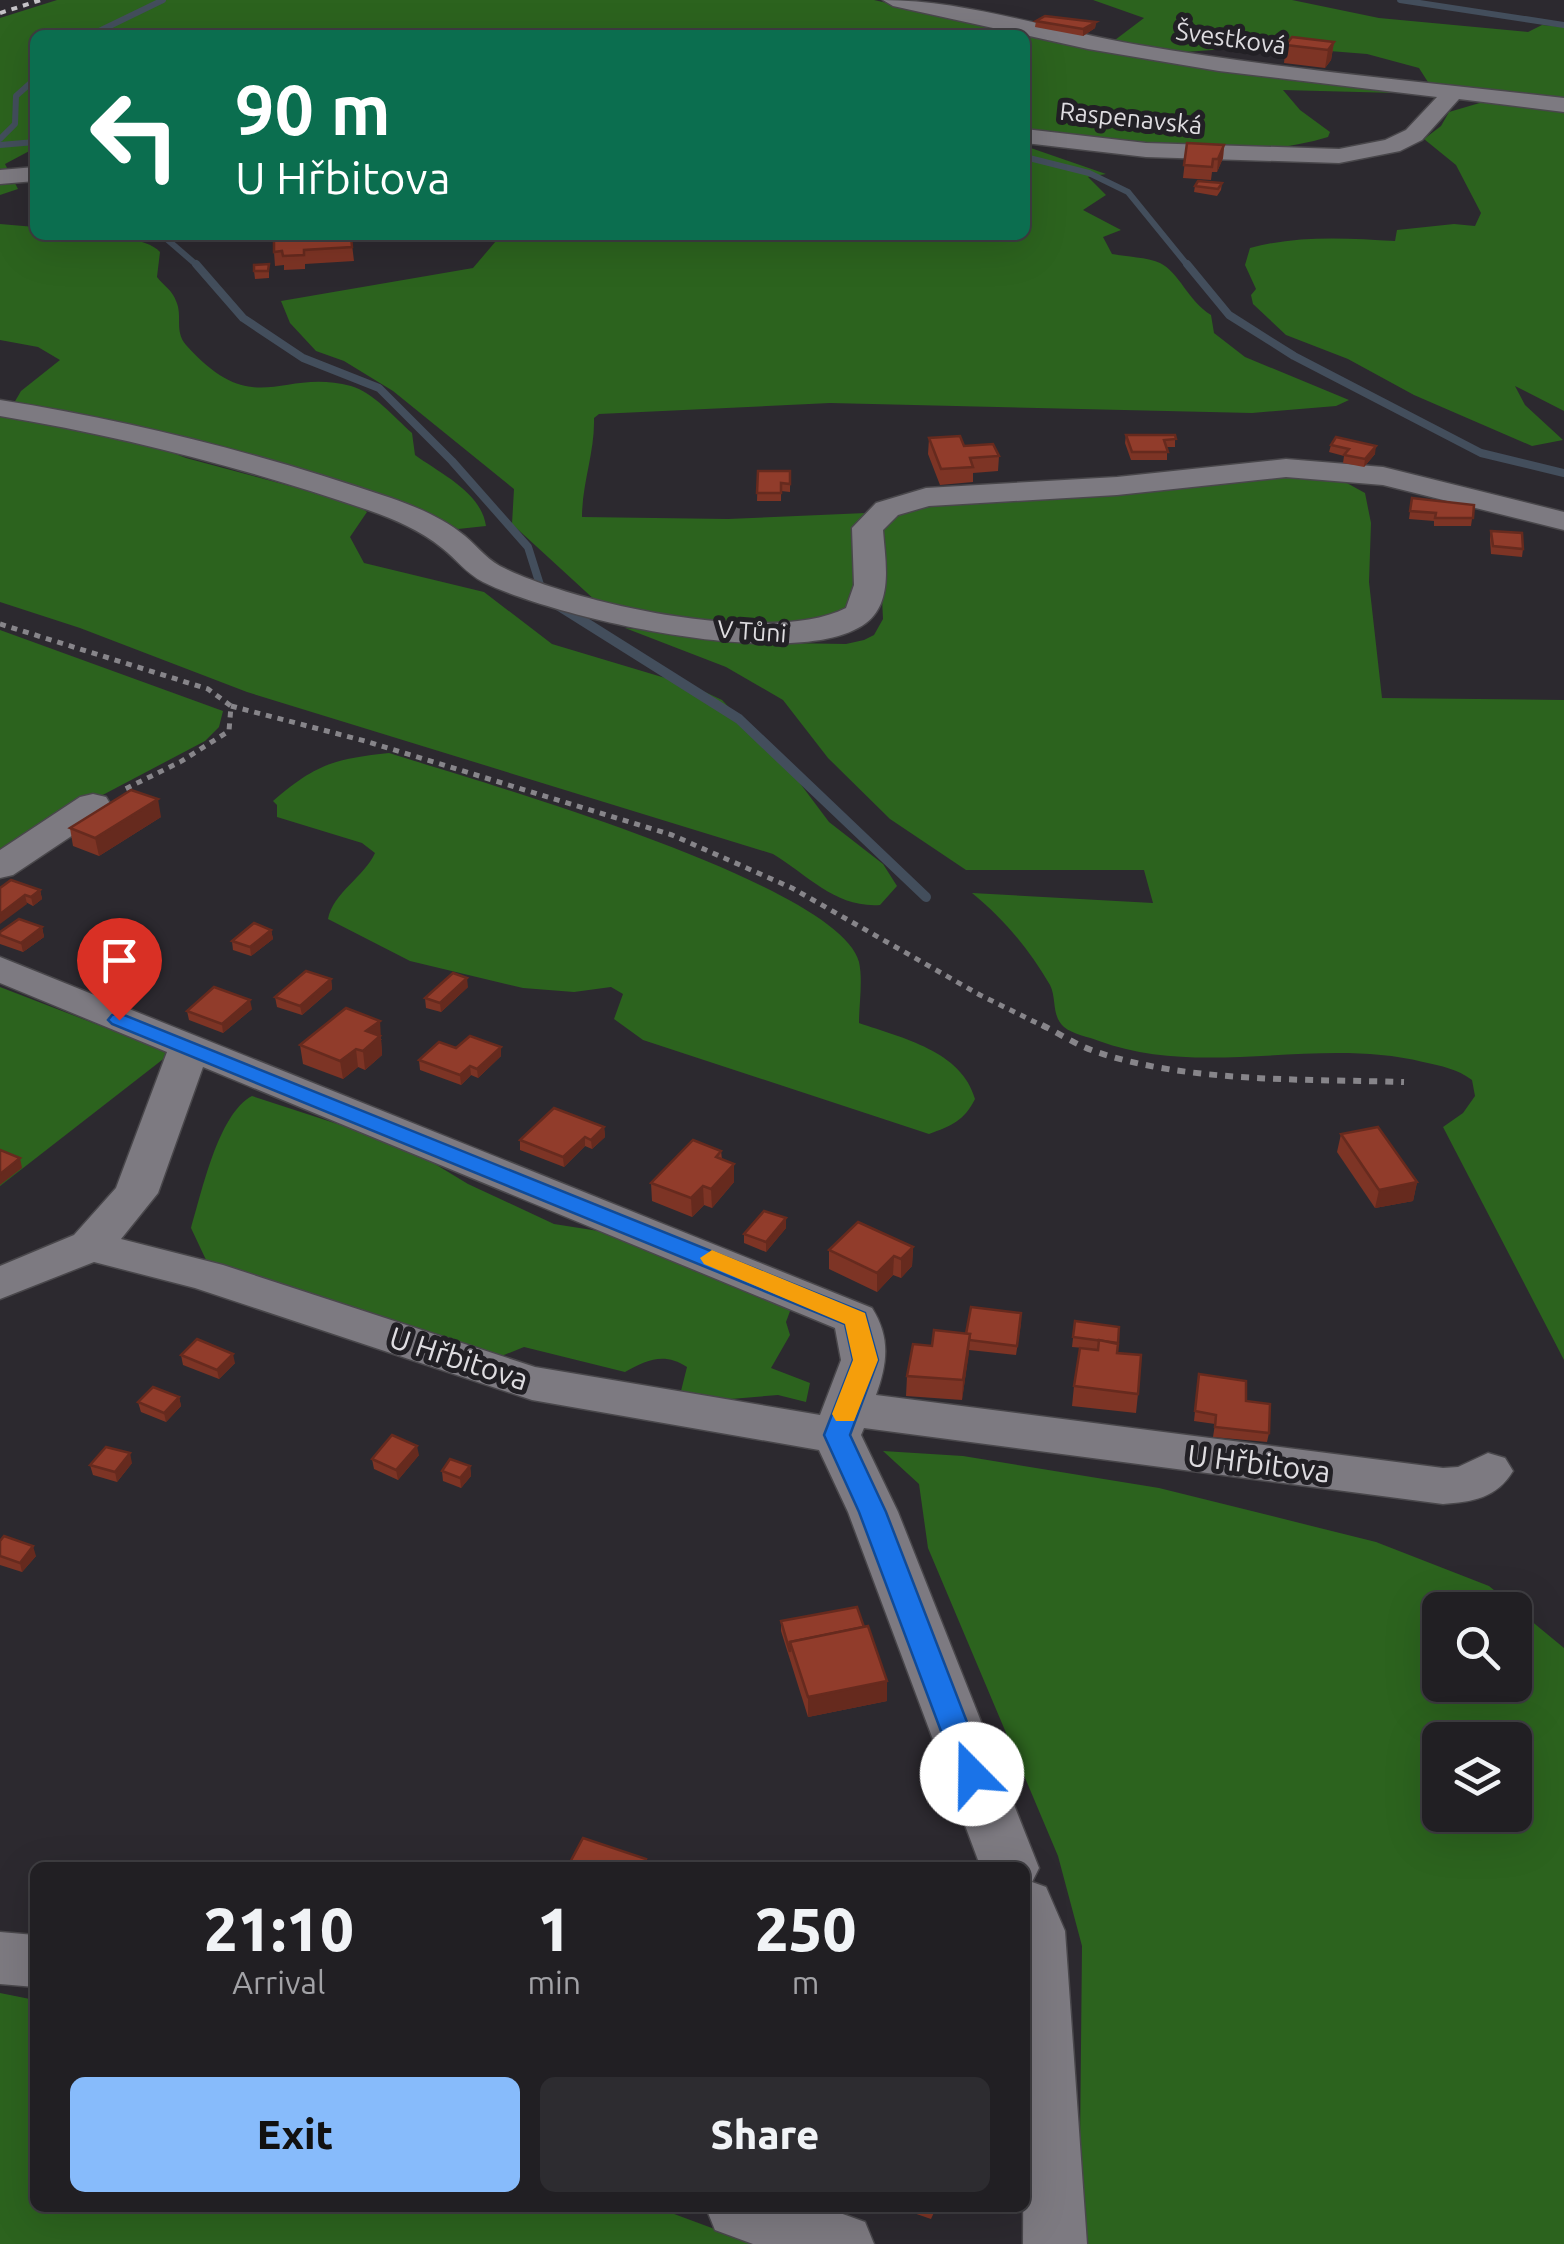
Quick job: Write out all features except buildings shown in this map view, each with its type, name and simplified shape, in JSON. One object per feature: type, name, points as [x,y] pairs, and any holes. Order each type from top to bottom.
[{"type":"street","name":"Švestková","points":[[894,0],[1026,30]]},
{"type":"street","name":"Švestková","points":[[1030,31],[1088,44],[1451,95],[1564,106]]},
{"type":"street","name":"Raspenavská","points":[[1030,137],[1146,150],[1339,156],[1392,146],[1414,135],[1451,95]]},
{"type":"street","points":[[0,177],[30,174]]},
{"type":"street","name":"V Tůni","points":[[0,408],[168,439],[347,493],[408,514],[452,540],[489,573],[588,607],[690,626],[782,636],[828,630],[855,618],[871,596],[867,528],[887,509],[926,498],[1320,468],[1384,476],[1564,522]]},
{"type":"street","points":[[0,867],[93,805]]},
{"type":"street","points":[[0,970],[856,1319],[865,1360],[842,1422],[872,1512],[1008,1862]]},
{"type":"street","points":[[0,1284],[90,1246],[136,1193],[189,1048]]},
{"type":"street","name":"U Hřbitova","points":[[90,1246],[206,1276],[532,1382],[842,1422],[1443,1486],[1469,1484],[1488,1471]]},
{"type":"street","points":[[1030,1917],[1036,1931],[1056,2244]]},
{"type":"street","points":[[0,1958],[30,1960]]},
{"type":"street","points":[[750,2212],[842,2244]]},
{"type":"path","points":[[0,624],[208,690],[231,706],[399,751],[672,835],[792,888],[980,995],[1096,1052],[1153,1066],[1256,1076],[1404,1082]]},
{"type":"path","points":[[93,805],[180,762],[228,731],[231,706]]},
{"type":"green space","points":[[57,0],[874,0],[1013,30],[30,30],[30,151],[5,164],[18,189],[0,195],[0,18]]},
{"type":"green space","points":[[1093,0],[1292,0],[1379,18],[1528,32],[1542,25],[1564,27],[1564,102],[1433,90],[1419,68],[1367,54],[1266,46],[1185,52],[1111,43],[1144,18]]},
{"type":"green space","points":[[1030,33],[1396,93],[1283,90],[1300,110],[1330,132],[1328,137],[1291,146],[1216,151],[1030,134]]},
{"type":"green space","points":[[1483,102],[1564,110],[1564,411],[1515,386],[1525,405],[1563,440],[1532,446],[1414,395],[1348,359],[1286,335],[1253,304],[1251,295],[1256,289],[1245,265],[1250,248],[1268,244],[1322,238],[1395,241],[1397,230],[1454,224],[1475,226],[1481,213],[1456,165],[1424,139],[1441,126],[1449,112]]},
{"type":"green space","points":[[1030,148],[1106,174],[1088,177],[1106,195],[1083,210],[1121,230],[1103,237],[1112,254],[1149,259],[1167,267],[1211,315],[1214,333],[1245,357],[1349,400],[1336,406],[1252,413],[830,403],[599,414],[594,418],[582,517],[728,519],[866,513],[854,610],[801,628],[701,624],[597,602],[512,524],[514,489],[393,391],[344,361],[316,351],[290,323],[281,301],[473,268],[496,241],[487,240],[1030,240]]},
{"type":"green space","points":[[0,224],[30,227],[30,240],[137,240],[151,245],[160,252],[157,277],[175,297],[182,340],[210,368],[250,387],[326,382],[351,386],[368,394],[412,433],[415,455],[468,494],[483,514],[486,526],[458,529],[183,436],[14,403],[21,391],[60,360],[38,347],[0,340]]},
{"type":"green space","points":[[0,413],[144,442],[186,458],[357,504],[367,512],[350,537],[364,563],[484,592],[552,644],[692,686],[722,700],[796,778],[829,822],[883,864],[897,886],[880,905],[850,901],[824,889],[773,854],[247,692],[0,602]]},
{"type":"green space","points":[[1280,472],[1334,476],[1365,493],[1371,523],[1369,582],[1382,698],[1564,700],[1564,1360],[1443,1127],[1463,1113],[1475,1096],[1472,1080],[1443,1067],[1383,1055],[1178,1057],[1138,1052],[1067,1029],[1057,1017],[1050,985],[1033,959],[1005,924],[972,893],[1153,903],[1144,870],[966,870],[890,819],[828,758],[783,700],[726,667],[625,628],[781,643],[846,644],[864,640],[874,635],[883,619],[883,525],[894,514],[931,506]]},
{"type":"green space","points":[[0,630],[223,711],[219,727],[205,741],[78,808],[0,857]]},
{"type":"green space","points":[[389,753],[647,838],[789,900],[836,931],[859,962],[859,1023],[911,1041],[944,1058],[968,1083],[975,1099],[971,1106],[956,1122],[929,1134],[643,1040],[614,1019],[623,994],[611,987],[574,992],[523,988],[410,961],[328,919],[336,901],[375,853],[362,843],[277,817],[273,801],[326,765]]},
{"type":"green space","points":[[0,987],[171,1053],[0,1186]]},
{"type":"green space","points":[[252,1096],[353,1129],[435,1164],[468,1184],[554,1224],[605,1232],[793,1303],[786,1322],[790,1335],[771,1368],[810,1383],[806,1402],[778,1395],[731,1399],[681,1391],[687,1367],[671,1360],[648,1361],[625,1372],[524,1347],[499,1357],[207,1262],[191,1228],[221,1136],[240,1105]]},
{"type":"green space","points":[[883,1451],[963,1456],[1159,1488],[1376,1542],[1489,1586],[1496,1592],[1422,1592],[1422,1702],[1532,1702],[1532,1622],[1564,1648],[1564,2244],[1079,2244],[1082,1946],[1058,1856],[928,1548],[919,1484]]},
{"type":"green space","points":[[0,1993],[30,1999],[30,2212],[669,2212],[755,2244],[0,2244]]},
{"type":"waterway","points":[[101,30],[163,0]]},
{"type":"waterway","points":[[1400,0],[1564,25]]},
{"type":"waterway","points":[[0,139],[15,124],[16,96],[30,83]]},
{"type":"waterway","points":[[0,145],[30,142]]},
{"type":"waterway","points":[[1030,158],[1089,173],[1128,192],[1189,267]]},
{"type":"waterway","points":[[168,240],[197,266]]},
{"type":"waterway","points":[[1187,264],[1229,315],[1294,356],[1481,453],[1564,473]]},
{"type":"waterway","points":[[197,266],[243,318],[303,358],[379,388],[452,461],[528,547],[541,588]]},
{"type":"waterway","points":[[556,604],[739,719],[926,897]]},
{"type":"railway","points":[[0,13],[41,0]]},
{"type":"slow traffic","points":[[712,1258],[856,1319],[865,1360],[845,1414]]},
{"type":"route","points":[[119,1020],[856,1319],[865,1360],[837,1435],[872,1512],[972,1774]]}]
